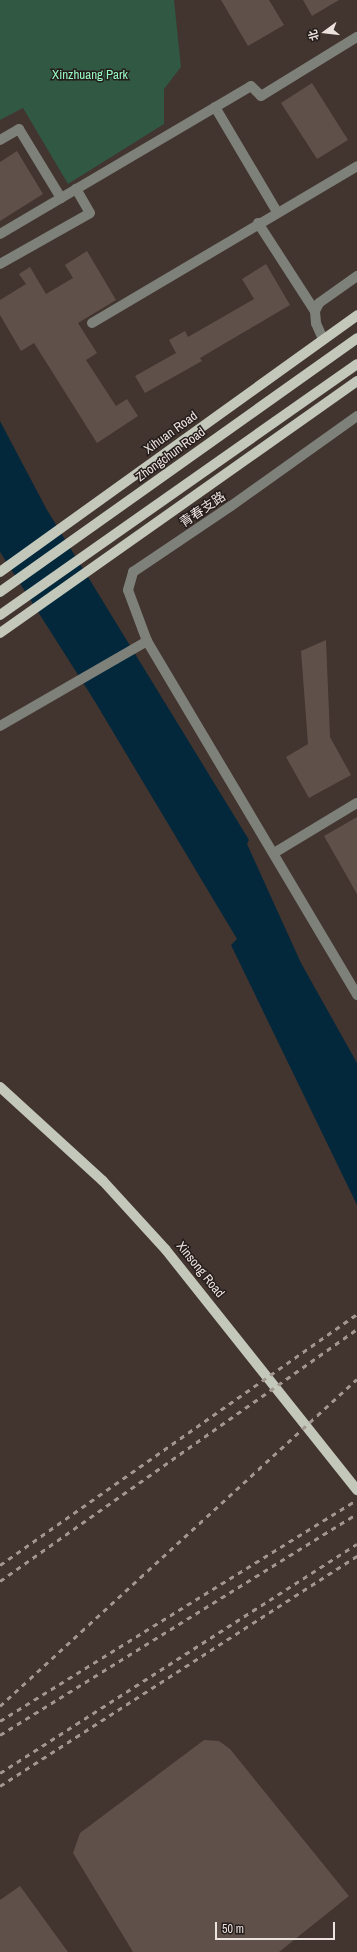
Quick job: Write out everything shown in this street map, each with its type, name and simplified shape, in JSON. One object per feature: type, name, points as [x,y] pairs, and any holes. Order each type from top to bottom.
[{"type":"main road","name":"Xihuan Road","points":[[0,572],[357,315]]},
{"type":"main road","name":"Zhongchun Road","points":[[0,592],[101,522],[357,338]]},
{"type":"main road","points":[[0,615],[357,364]]},
{"type":"main road","points":[[0,633],[357,381]]},
{"type":"main road","name":"Xinsong Road","points":[[0,1087],[103,1180],[166,1250],[357,1490]]},
{"type":"street","points":[[0,234],[251,86],[261,96],[357,37]]},
{"type":"street","points":[[215,108],[277,212]]},
{"type":"street","points":[[0,140],[19,129],[61,198]]},
{"type":"street","points":[[92,323],[258,223],[357,166]]},
{"type":"street","points":[[0,264],[90,213],[76,189]]},
{"type":"street","points":[[258,223],[315,311],[323,339]]},
{"type":"street","points":[[315,311],[319,303],[357,276]]},
{"type":"street","name":"青春支路","points":[[357,416],[231,506],[133,572],[128,590],[148,641],[357,995]]},
{"type":"street","points":[[0,726],[148,641]]},
{"type":"street","points":[[274,853],[357,803]]},
{"type":"green space","name":"Xinzhuang Park","points":[[0,0],[174,0],[181,67],[164,89],[164,124],[68,184],[23,108],[0,120]]},
{"type":"water","points":[[0,421],[47,510],[249,840],[247,844],[301,963],[357,1063],[357,1205],[231,945],[237,939],[94,700],[0,552]]},
{"type":"building","points":[[221,0],[269,0],[284,25],[248,46]]},
{"type":"building","points":[[303,0],[339,0],[312,16]]},
{"type":"building","points":[[312,83],[348,140],[317,159],[281,103]]},
{"type":"building","points":[[17,151],[43,194],[0,221],[0,162]]},
{"type":"building","points":[[87,251],[116,300],[78,323],[97,353],[86,360],[116,406],[127,399],[138,416],[97,443],[34,343],[21,351],[0,315],[0,300],[26,284],[19,274],[30,267],[46,294],[73,278],[65,265]]},
{"type":"building","points":[[266,264],[290,305],[200,358],[202,361],[145,393],[135,376],[176,353],[169,340],[185,331],[188,337],[254,299],[242,279]]},
{"type":"building","points":[[326,640],[330,737],[351,775],[309,798],[286,757],[308,744],[301,651]]},
{"type":"building","points":[[357,817],[357,894],[324,836]]},
{"type":"building","points":[[204,1740],[219,1741],[230,1749],[349,1896],[279,1952],[133,1952],[73,1853],[80,1833]]},
{"type":"building","points":[[20,1886],[68,1952],[0,1952],[0,1900]]},
{"type":"railway","points":[[0,1565],[357,1314]]},
{"type":"railway","points":[[0,1581],[357,1329]]},
{"type":"railway","points":[[0,1706],[357,1379]]},
{"type":"railway","points":[[0,1721],[357,1500]]},
{"type":"railway","points":[[0,1735],[357,1514]]},
{"type":"railway","points":[[0,1773],[357,1544]]},
{"type":"railway","points":[[0,1786],[357,1556]]}]
